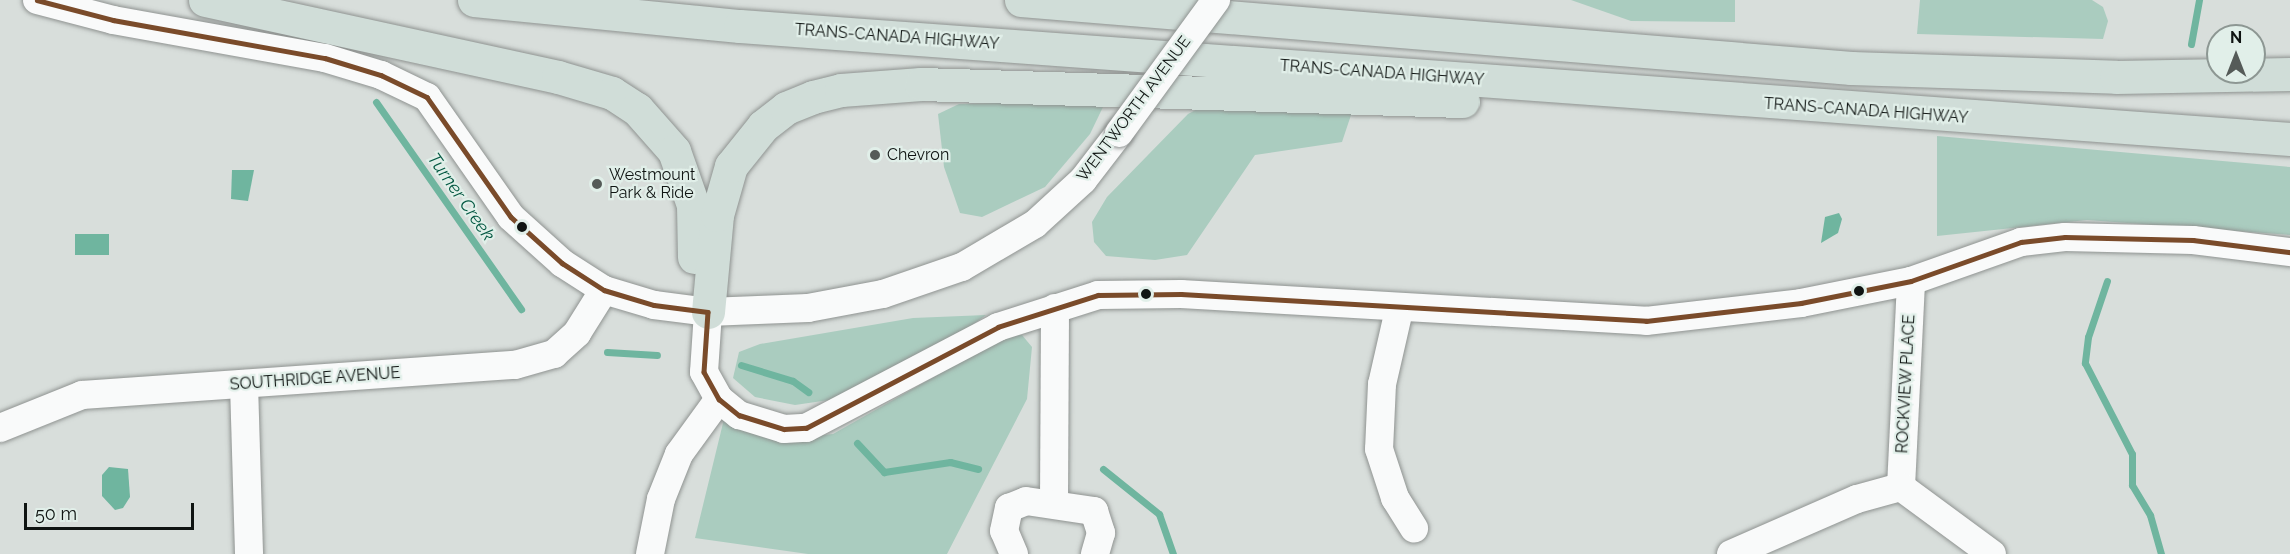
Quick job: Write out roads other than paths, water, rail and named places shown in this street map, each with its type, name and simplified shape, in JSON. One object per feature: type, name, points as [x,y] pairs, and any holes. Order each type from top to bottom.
[{"type":"highway","points":[[205,0],[558,77],[620,98],[657,127],[686,177],[695,230],[692,281],[708,312]]},
{"type":"highway","name":"TRANS-CANADA HIGHWAY","points":[[474,0],[740,26],[1756,103],[2290,139]]},
{"type":"highway","points":[[1021,0],[1851,68],[2116,77],[2290,74]]},
{"type":"highway","points":[[708,312],[717,215],[731,166],[763,126],[786,108],[842,90],[969,84],[1466,101],[1756,103]]},
{"type":"street","name":"WENTWORTH AVENUE","points":[[37,0],[113,20],[325,58],[381,75],[427,98],[527,235],[604,290],[654,305],[708,312],[808,308],[883,294],[962,267],[1035,224],[1083,180],[1216,0]]},
{"type":"street","points":[[708,312],[704,372],[718,399],[764,426],[806,428],[998,327],[1098,296],[1181,294],[1399,310],[1646,321],[1801,303],[1911,281],[2022,242],[2065,237],[2193,240],[2290,252]]},
{"type":"street","name":"ROCKVIEW PLACE","points":[[1902,488],[1911,281]]},
{"type":"street","name":"SOUTHRIDGE AVENUE","points":[[0,428],[82,395],[515,365],[554,354],[577,333],[604,290]]},
{"type":"street","points":[[1399,310],[1382,384],[1379,449],[1395,498],[1414,528]]},
{"type":"street","points":[[1046,311],[1047,502]]},
{"type":"street","points":[[244,384],[249,554]]},
{"type":"street","points":[[650,554],[661,500],[679,454],[718,399]]},
{"type":"street","points":[[1731,554],[1857,500],[1902,488],[1992,554]]},
{"type":"street","points":[[1014,554],[1004,531],[1009,508],[1047,502],[1094,511],[1101,533],[1095,554]]},
{"type":"waterway","points":[[2191,44],[2199,0]]},
{"type":"waterway","name":"Turner Creek","points":[[376,102],[521,309]]},
{"type":"waterway","points":[[2107,281],[2088,337],[2085,363],[2132,454],[2132,485],[2150,515],[2161,554]]},
{"type":"waterway","name":"Turner Creek","points":[[607,352],[657,355]]},
{"type":"waterway","name":"Turner Creek","points":[[741,365],[793,381],[808,392]]},
{"type":"waterway","name":"Turner Creek","points":[[857,443],[884,472],[950,462],[978,469]]},
{"type":"waterway","name":"Turner Creek","points":[[1103,469],[1159,514],[1173,554]]},
{"type":"place","name":"Chevron","points":[[875,155]]},
{"type":"place","name":"Westmount Park & Ride","points":[[597,184]]}]
